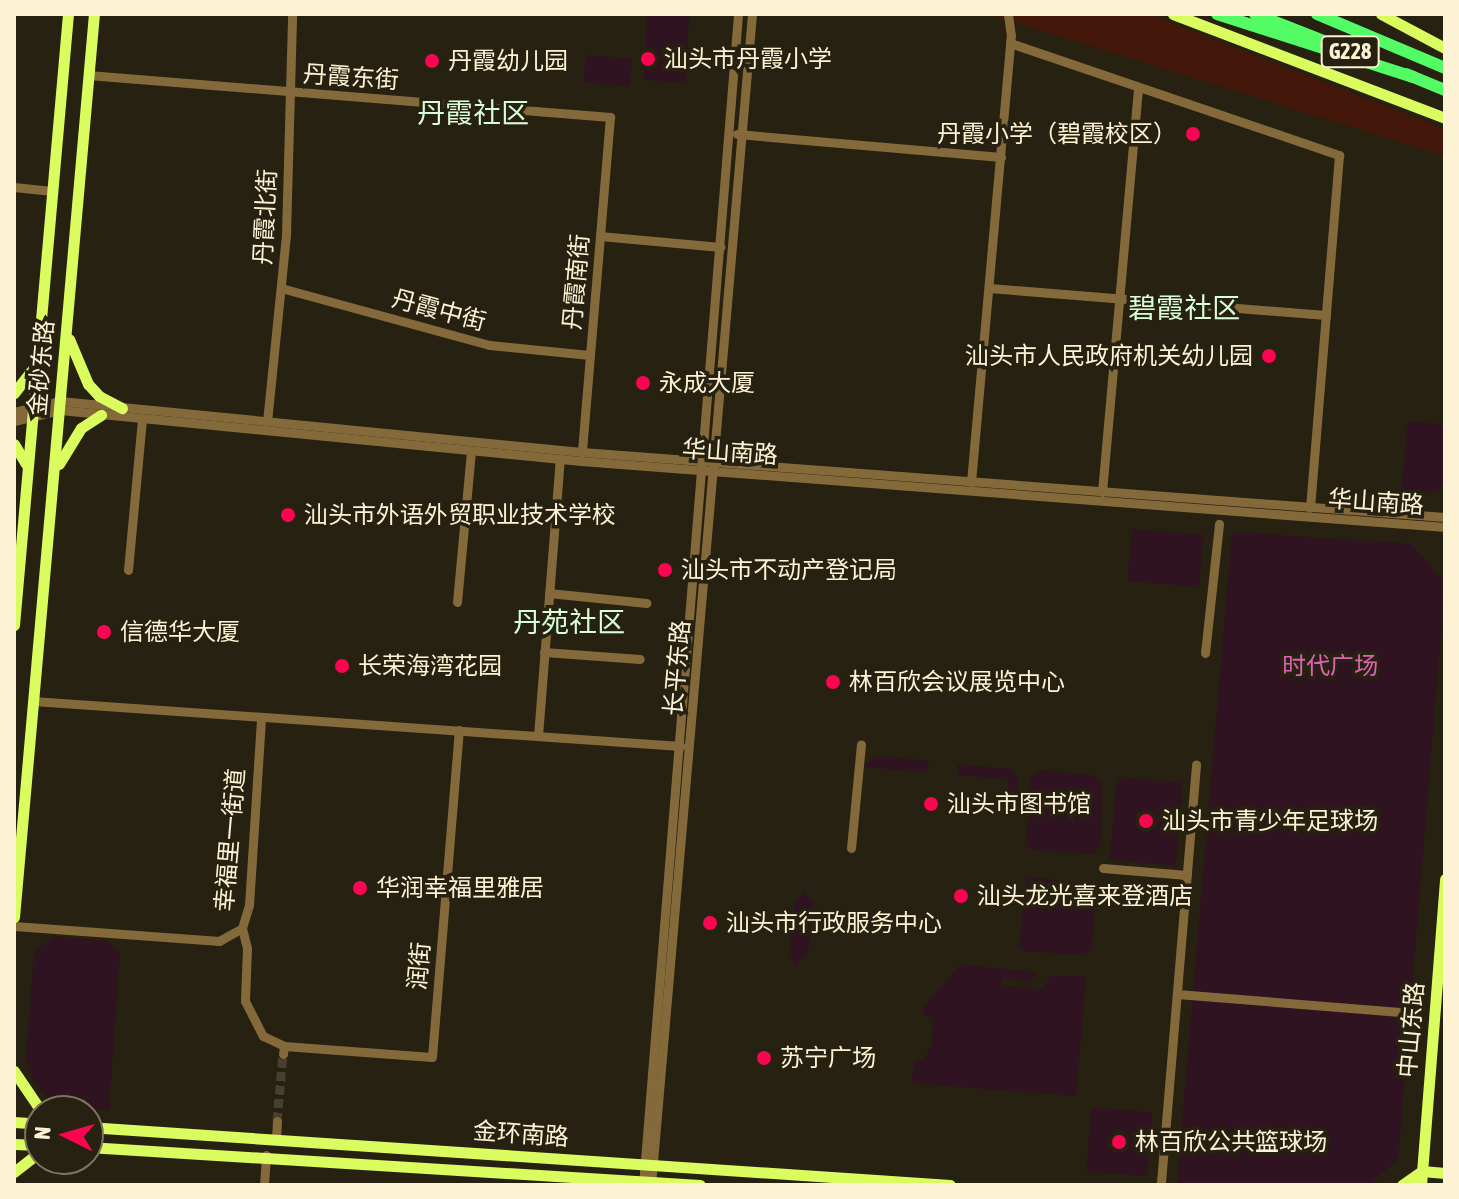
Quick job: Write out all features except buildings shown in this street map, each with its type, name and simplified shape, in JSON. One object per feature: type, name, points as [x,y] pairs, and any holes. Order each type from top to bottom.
[{"type":"highway","points":[[1217,14],[1413,77]]},
{"type":"highway","name":"G228","points":[[1255,14],[1445,90]]},
{"type":"highway","name":"G228","points":[[1317,14],[1445,68]]},
{"type":"highway","points":[[1324,14],[1338,22]]},
{"type":"main road","name":"金砂东路","points":[[14,625],[68,14]]},
{"type":"main road","name":"金砂东路","points":[[14,917],[94,14]]},
{"type":"main road","points":[[1173,14],[1445,118]]},
{"type":"main road","points":[[1381,14],[1445,48]]},
{"type":"main road","points":[[67,324],[70,347],[88,384],[99,396],[122,408]]},
{"type":"main road","points":[[14,393],[37,364]]},
{"type":"main road","points":[[54,475],[69,443],[101,415]]},
{"type":"main road","points":[[14,444],[26,464]]},
{"type":"main road","name":"中山东路","points":[[1421,1185],[1445,879]]},
{"type":"main road","points":[[14,1071],[30,1095]]},
{"type":"main road","name":"金环南路","points":[[104,1128],[950,1185]]},
{"type":"main road","name":"金环南路","points":[[104,1148],[266,1155],[700,1185]]},
{"type":"main road","points":[[1402,1185],[1422,1171],[1445,1171],[1444,1185]]},
{"type":"street","name":"丹霞北街","points":[[267,422],[281,288],[292,14]]},
{"type":"street","name":"长平东路","points":[[649,1165],[738,14]]},
{"type":"street","name":"长平东路","points":[[647,1183],[716,466],[752,14]]},
{"type":"street","points":[[971,482],[1001,157],[1010,43],[1008,14]]},
{"type":"street","points":[[1010,43],[1339,155],[1310,508]]},
{"type":"street","name":"丹霞东街","points":[[88,75],[610,117]]},
{"type":"street","points":[[1102,492],[1138,87]]},
{"type":"street","name":"丹霞南街","points":[[582,452],[610,117]]},
{"type":"street","points":[[730,134],[1001,157]]},
{"type":"street","points":[[14,187],[52,191]]},
{"type":"street","points":[[600,236],[720,247]]},
{"type":"street","name":"丹霞中街","points":[[281,288],[489,345],[590,355]]},
{"type":"street","points":[[989,288],[1326,315]]},
{"type":"street","name":"华山南路","points":[[60,406],[101,415],[471,451],[560,459],[704,465]]},
{"type":"street","name":"华山南路","points":[[14,412],[60,406],[122,408],[704,465],[1445,527]]},
{"type":"street","name":"华山南路","points":[[14,421],[32,411]]},
{"type":"street","points":[[128,570],[142,419]]},
{"type":"street","points":[[457,602],[471,451]]},
{"type":"street","points":[[538,736],[560,459]]},
{"type":"street","name":"华山南路","points":[[716,466],[1445,517]]},
{"type":"street","points":[[1205,653],[1219,524]]},
{"type":"street","points":[[549,593],[646,603]]},
{"type":"street","points":[[544,652],[640,659]]},
{"type":"street","points":[[33,701],[680,746]]},
{"type":"street","name":"幸福里一街道","points":[[14,926],[219,941],[242,928],[249,905],[261,717]]},
{"type":"street","name":"润街","points":[[242,928],[247,948],[245,1001],[263,1036],[284,1050],[432,1057],[459,730]]},
{"type":"street","points":[[851,848],[861,744]]},
{"type":"street","points":[[1161,1182],[1196,764]]},
{"type":"street","points":[[1103,868],[1187,875]]},
{"type":"street","points":[[1177,994],[1412,1013]]},
{"type":"street","points":[[276,1140],[277,1121]]},
{"type":"street","points":[[264,1185],[266,1155]]},
{"type":"green space","points":[[647,14],[689,16],[685,82],[644,80]]},
{"type":"green space","points":[[586,55],[632,59],[629,86],[584,82]]},
{"type":"green space","points":[[1408,422],[1445,424],[1445,486],[1434,492],[1401,494]]},
{"type":"green space","points":[[1132,529],[1204,535],[1199,587],[1127,581]]},
{"type":"green space","name":"时代广场","points":[[1232,532],[1411,544],[1445,583],[1398,1159],[1369,1185],[1177,1183]]},
{"type":"green space","points":[[876,756],[929,761],[927,772],[863,767]]},
{"type":"green space","points":[[958,765],[1012,769],[1018,777],[1016,800],[1007,804],[1009,779],[957,775]]},
{"type":"green space","points":[[1041,770],[1094,776],[1102,783],[1101,844],[1094,854],[1032,850],[1026,844],[1030,778]]},
{"type":"green space","name":"汕头市青少年足球场","points":[[1117,777],[1183,783],[1176,865],[1110,860]]},
{"type":"green space","points":[[1027,877],[1090,884],[1096,898],[1092,945],[1087,955],[1024,951],[1019,945]]},
{"type":"green space","points":[[805,891],[813,904],[808,953],[796,966],[790,953],[794,903]]},
{"type":"green space","points":[[56,936],[107,941],[120,952],[109,1110],[104,1110],[104,1095],[45,1095],[35,1084],[26,1059],[34,952]]},
{"type":"green space","points":[[960,965],[1036,972],[1031,981],[1002,978],[1002,986],[1042,989],[1051,976],[1086,976],[1076,1096],[912,1083],[914,1062],[925,1058],[932,1044],[933,1017],[925,1017],[923,1009]]},
{"type":"green space","name":"林百欣公共篮球场","points":[[1091,1108],[1152,1112],[1147,1176],[1087,1172]]},
{"type":"shaded area","points":[[987,14],[1149,14],[1445,129],[1445,156]]},
{"type":"tunnel","points":[[277,1121],[283,1054]]},
{"type":"place","name":"汕头市丹霞小学","points":[[648,59]]},
{"type":"place","name":"丹霞幼儿园","points":[[432,61]]},
{"type":"place","name":"丹霞小学（碧霞校区）","points":[[1193,134]]},
{"type":"place","name":"汕头市人民政府机关幼儿园","points":[[1269,356]]},
{"type":"place","name":"永成大厦","points":[[643,383]]},
{"type":"place","name":"汕头市外语外贸职业技术学校","points":[[288,515]]},
{"type":"place","name":"汕头市不动产登记局","points":[[665,570]]},
{"type":"place","name":"信德华大厦","points":[[104,632]]},
{"type":"place","name":"长荣海湾花园","points":[[342,666]]},
{"type":"place","name":"林百欣会议展览中心","points":[[833,682]]},
{"type":"place","name":"汕头市图书馆","points":[[931,804]]},
{"type":"place","name":"汕头市青少年足球场","points":[[1146,821]]},
{"type":"place","name":"华润幸福里雅居","points":[[360,888]]},
{"type":"place","name":"汕头龙光喜来登酒店","points":[[961,896]]},
{"type":"place","name":"汕头市行政服务中心","points":[[710,923]]},
{"type":"place","name":"苏宁广场","points":[[764,1058]]},
{"type":"place","name":"林百欣公共篮球场","points":[[1119,1142]]},
{"type":"district","name":"丹霞社区","points":[[473,113]]},
{"type":"district","name":"碧霞社区","points":[[1184,308]]},
{"type":"district","name":"丹苑社区","points":[[569,622]]}]
